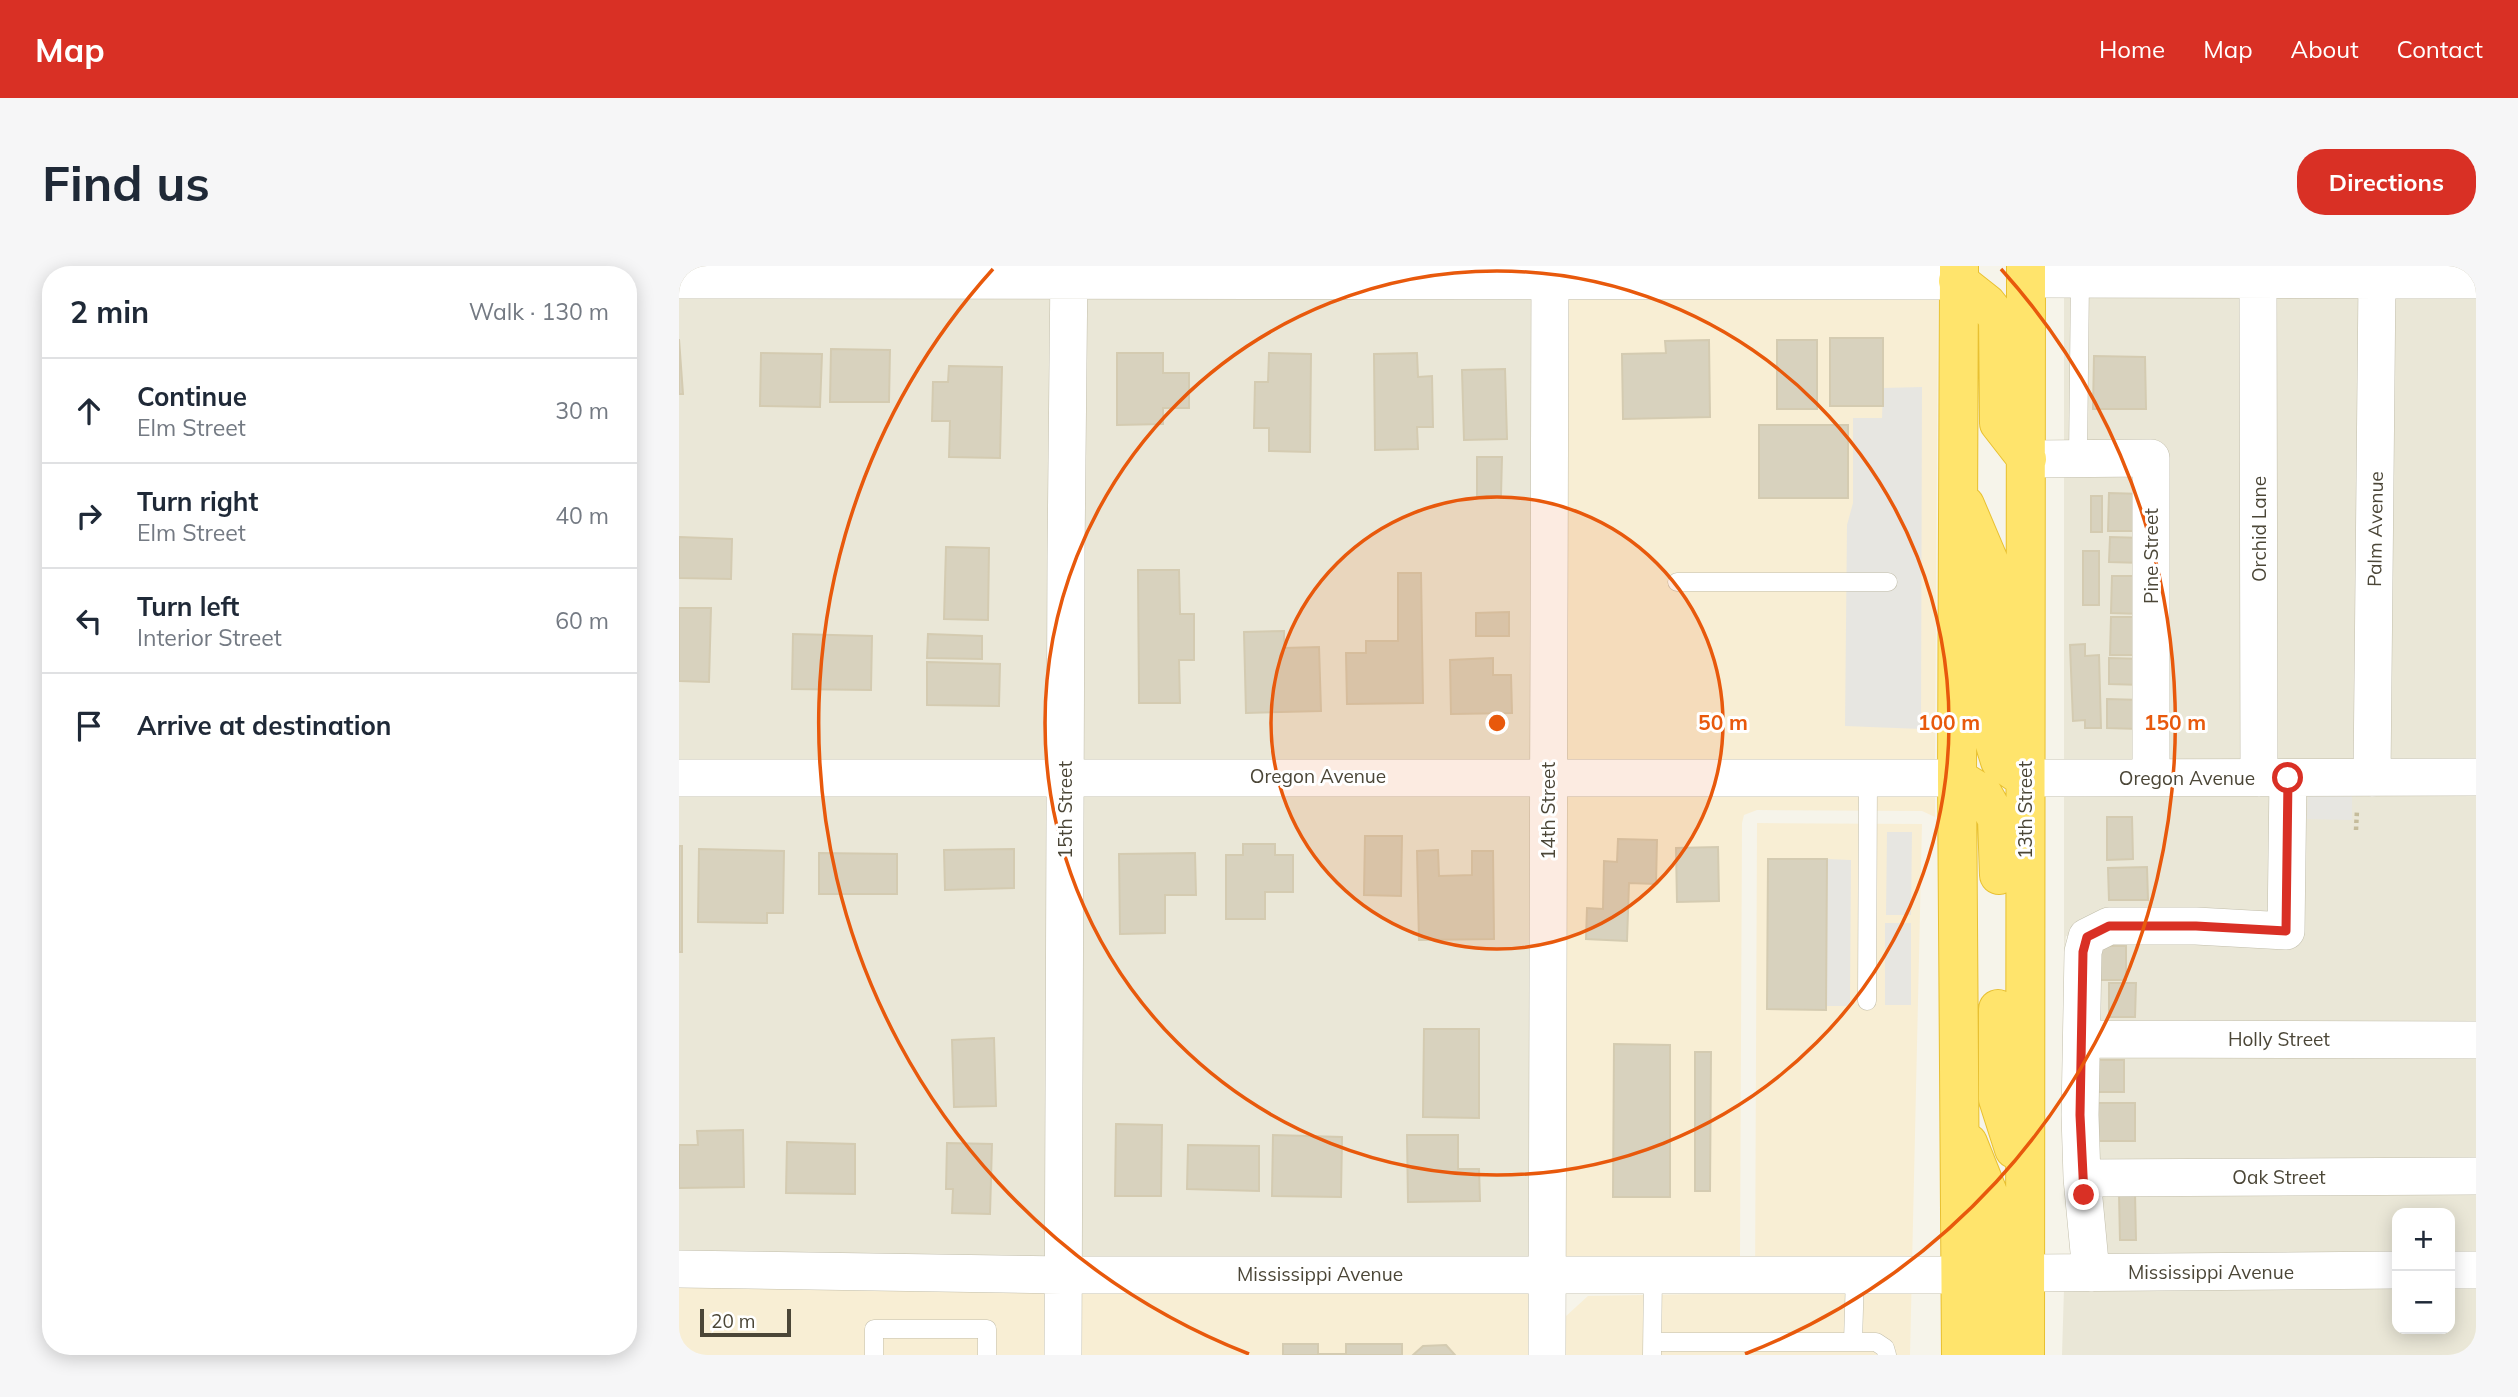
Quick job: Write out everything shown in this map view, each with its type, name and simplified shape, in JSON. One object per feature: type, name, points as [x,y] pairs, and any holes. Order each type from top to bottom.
[{"type":"highway","name":"13th Street","points":[[2021,270],[2027,459],[2024,778],[2025,1355]]},
{"type":"highway","points":[[1959,274],[1998,318],[1999,423],[2027,459]]},
{"type":"highway","points":[[1959,274],[1961,1355]]},
{"type":"highway","points":[[1958,491],[1993,571],[1991,735],[2000,761],[2024,778]]},
{"type":"highway","points":[[1958,778],[1983,794],[1997,819],[2000,842],[1998,1099],[2025,1181]]},
{"type":"highway","points":[[1959,1121],[1992,1203],[1991,1355]]},
{"type":"street","points":[[2021,270],[2080,279],[2476,280]]},
{"type":"street","points":[[679,280],[1069,274],[1959,274]]},
{"type":"street","name":"15th Street","points":[[1063,1355],[1069,274]]},
{"type":"street","name":"14th Street","points":[[1547,1355],[1545,1274],[1550,274]]},
{"type":"street","name":"Orchid Lane","points":[[2082,1039],[2083,952],[2087,937],[2109,926],[2196,926],[2286,931],[2274,778],[2258,280]]},
{"type":"street","name":"Palm Avenue","points":[[2372,778],[2377,280]]},
{"type":"street","name":"Pine Street","points":[[2027,459],[2151,458],[2151,778]]},
{"type":"street","name":"Oregon Avenue","points":[[2024,778],[2476,777]]},
{"type":"street","name":"Oregon Avenue","points":[[679,778],[1958,778]]},
{"type":"street","points":[[2082,1039],[2082,1178],[2091,1273]]},
{"type":"street","name":"Holly Street","points":[[2082,1039],[2476,1040]]},
{"type":"street","name":"Oak Street","points":[[2082,1178],[2476,1176]]},
{"type":"street","name":"Mississippi Avenue","points":[[679,1269],[1062,1275],[1961,1275]]},
{"type":"street","name":"Mississippi Avenue","points":[[2025,1273],[2392,1270]]},
{"type":"street","points":[[2455,1270],[2476,1270]]},
{"type":"lane","points":[[2078,459],[2080,279]]},
{"type":"lane","points":[[1677,582],[1888,582]]},
{"type":"lane","points":[[1867,1002],[1868,778]]},
{"type":"lane","points":[[1653,1274],[1652,1348],[1876,1342],[1885,1348],[1887,1355]]},
{"type":"lane","points":[[1853,1342],[1855,1275]]},
{"type":"lane","points":[[874,1355],[874,1329],[987,1329],[987,1355]]},
{"type":"shaded area","points":[[679,295],[1052,297],[1048,761],[679,762]]},
{"type":"shaded area","points":[[2064,295],[2241,295],[2242,762],[2169,762],[2169,458],[2064,443]]},
{"type":"shaded area","points":[[2276,295],[2359,295],[2355,762],[2277,762]]},
{"type":"shaded area","points":[[2394,295],[2476,295],[2476,762],[2390,762]]},
{"type":"shaded area","points":[[1087,297],[1532,298],[1531,761],[1083,761]]},
{"type":"shaded area","points":[[1938,297],[1935,763],[1566,761],[1567,298]]},
{"type":"shaded area","points":[[1922,387],[1921,729],[1845,726],[1847,525],[1853,503],[1853,418],[1882,418],[1883,388]]},
{"type":"shaded area","points":[[2064,474],[2134,474],[2134,762],[2064,762]]},
{"type":"shaded area","points":[[1047,792],[1045,1259],[679,1254],[679,793]]},
{"type":"shaded area","points":[[1082,792],[1531,792],[1528,1259],[1080,1259]]},
{"type":"shaded area","points":[[1566,792],[1935,794],[1935,817],[1922,811],[1757,810],[1744,815],[1740,1259],[1563,1259]]},
{"type":"shaded area","points":[[2064,793],[2270,793],[2269,915],[2066,936],[2064,960]]},
{"type":"shaded area","points":[[2305,793],[2476,793],[2476,1024],[2100,1023],[2101,954],[2113,941],[2285,947]]},
{"type":"shaded area","points":[[2308,794],[2352,796],[2352,820],[2307,819]]},
{"type":"shaded area","points":[[1757,823],[1922,824],[1910,1355],[1566,1355],[1565,1317],[1588,1296],[1755,1293]]},
{"type":"shaded area","points":[[1887,832],[1912,832],[1911,915],[1886,915]]},
{"type":"shaded area","points":[[1827,859],[1851,860],[1850,1006],[1826,1006]]},
{"type":"shaded area","points":[[1885,923],[1911,923],[1911,1005],[1885,1005]]},
{"type":"shaded area","points":[[2099,1054],[2476,1055],[2476,1161],[2099,1163]]},
{"type":"shaded area","points":[[2476,1192],[2476,1254],[2455,1255],[2455,1208],[2392,1208],[2392,1255],[2107,1257],[2101,1194]]},
{"type":"shaded area","points":[[2476,1285],[2476,1355],[2062,1355],[2064,1289],[2392,1286],[2392,1334],[2455,1334],[2455,1286]]},
{"type":"shaded area","points":[[679,1288],[1045,1290],[1045,1355],[679,1355]]},
{"type":"shaded area","points":[[1080,1290],[1528,1291],[1529,1355],[1080,1355]]},
{"type":"building","points":[[1830,338],[1883,338],[1883,406],[1830,406]]},
{"type":"building","points":[[679,339],[683,394],[679,394]]},
{"type":"building","points":[[1709,340],[1710,417],[1623,419],[1622,354],[1666,353],[1665,341]]},
{"type":"building","points":[[1777,340],[1817,340],[1817,409],[1777,409]]},
{"type":"building","points":[[831,349],[890,350],[889,402],[830,402]]},
{"type":"building","points":[[761,353],[822,354],[820,407],[760,406]]},
{"type":"building","points":[[1117,353],[1163,353],[1163,373],[1189,373],[1189,408],[1163,408],[1163,424],[1117,425]]},
{"type":"building","points":[[1269,353],[1311,354],[1310,452],[1269,451],[1269,428],[1254,428],[1255,382],[1268,382]]},
{"type":"building","points":[[1417,353],[1418,377],[1432,376],[1433,427],[1417,427],[1418,449],[1375,450],[1374,354]]},
{"type":"building","points":[[2094,356],[2145,357],[2146,409],[2093,409]]},
{"type":"building","points":[[949,366],[1002,367],[1000,458],[949,457],[950,421],[932,421],[933,382],[948,382]]},
{"type":"building","points":[[1505,369],[1507,439],[1464,440],[1462,370]]},
{"type":"building","points":[[1759,425],[1848,425],[1848,498],[1759,498]]},
{"type":"building","points":[[1477,457],[1502,457],[1501,496],[1477,496]]},
{"type":"building","points":[[2109,493],[2142,494],[2141,531],[2108,531]]},
{"type":"building","points":[[2091,496],[2102,496],[2102,532],[2091,532]]},
{"type":"building","points":[[679,537],[732,539],[731,579],[679,578]]},
{"type":"building","points":[[2110,537],[2143,538],[2143,563],[2109,562]]},
{"type":"building","points":[[946,547],[989,548],[988,620],[944,619]]},
{"type":"building","points":[[2083,551],[2099,551],[2099,605],[2083,605]]},
{"type":"building","points":[[1138,570],[1179,570],[1180,614],[1194,614],[1194,660],[1179,660],[1180,703],[1139,703]]},
{"type":"building","points":[[1398,573],[1421,573],[1423,703],[1347,704],[1346,653],[1366,653],[1366,641],[1398,641]]},
{"type":"building","points":[[2112,576],[2142,576],[2142,614],[2111,613]]},
{"type":"building","points":[[679,608],[711,608],[709,682],[679,681]]},
{"type":"building","points":[[1509,612],[1509,636],[1476,636],[1476,613]]},
{"type":"building","points":[[2111,617],[2141,617],[2141,655],[2110,655]]},
{"type":"building","points":[[1284,631],[1284,648],[1319,647],[1321,711],[1246,713],[1244,632]]},
{"type":"building","points":[[793,634],[872,636],[871,690],[792,689]]},
{"type":"building","points":[[928,634],[982,636],[982,659],[927,658]]},
{"type":"building","points":[[2085,644],[2085,656],[2099,655],[2101,728],[2085,728],[2085,720],[2073,721],[2070,645]]},
{"type":"building","points":[[1493,658],[1493,675],[1511,675],[1512,713],[1451,714],[1450,660]]},
{"type":"building","points":[[2109,658],[2143,659],[2143,685],[2109,684]]},
{"type":"building","points":[[927,662],[1000,664],[999,706],[927,705]]},
{"type":"building","points":[[2107,699],[2141,700],[2140,729],[2107,728]]},
{"type":"building","points":[[2107,817],[2132,817],[2133,859],[2107,860]]},
{"type":"building","points":[[1365,836],[1402,836],[1401,896],[1364,895]]},
{"type":"building","points":[[1618,839],[1657,840],[1656,884],[1629,883],[1627,941],[1586,939],[1587,908],[1603,909],[1604,861],[1617,862]]},
{"type":"building","points":[[1243,844],[1275,844],[1275,855],[1293,855],[1293,892],[1265,892],[1265,919],[1226,919],[1226,855],[1243,855]]},
{"type":"building","points":[[679,846],[682,846],[682,952],[679,952]]},
{"type":"building","points":[[1718,847],[1719,901],[1677,902],[1676,848]]},
{"type":"building","points":[[699,849],[784,851],[783,913],[767,913],[767,923],[698,922]]},
{"type":"building","points":[[1014,849],[1014,888],[945,890],[944,850]]},
{"type":"building","points":[[1438,850],[1439,876],[1472,875],[1472,851],[1493,851],[1494,939],[1419,940],[1417,851]]},
{"type":"building","points":[[819,853],[897,854],[897,894],[819,894]]},
{"type":"building","points":[[1195,853],[1196,895],[1165,895],[1165,933],[1120,934],[1119,854]]},
{"type":"building","points":[[1768,859],[1827,859],[1826,1010],[1767,1009]]},
{"type":"building","points":[[2147,867],[2148,900],[2109,900],[2108,868]]},
{"type":"building","points":[[2100,946],[2126,946],[2126,980],[2100,980]]},
{"type":"building","points":[[2109,983],[2136,983],[2135,1017],[2109,1017]]},
{"type":"building","points":[[1424,1029],[1479,1029],[1479,1118],[1423,1117]]},
{"type":"building","points":[[994,1038],[996,1106],[954,1107],[952,1040]]},
{"type":"building","points":[[1614,1044],[1670,1045],[1670,1197],[1613,1197]]},
{"type":"building","points":[[1695,1052],[1711,1052],[1710,1191],[1695,1191]]},
{"type":"building","points":[[2098,1060],[2124,1060],[2124,1092],[2098,1092]]},
{"type":"building","points":[[2095,1103],[2135,1103],[2135,1141],[2095,1141]]},
{"type":"building","points":[[1116,1124],[1162,1125],[1161,1196],[1115,1196]]},
{"type":"building","points":[[743,1130],[744,1187],[679,1188],[679,1145],[698,1145],[697,1131]]},
{"type":"building","points":[[1273,1135],[1342,1137],[1341,1197],[1272,1196]]},
{"type":"building","points":[[1407,1135],[1458,1135],[1458,1169],[1479,1169],[1480,1201],[1408,1202]]},
{"type":"building","points":[[787,1142],[855,1144],[855,1194],[786,1193]]},
{"type":"building","points":[[947,1143],[992,1144],[990,1214],[952,1213],[953,1189],[946,1189]]},
{"type":"building","points":[[1188,1145],[1259,1146],[1259,1191],[1187,1189]]},
{"type":"building","points":[[2119,1193],[2135,1193],[2136,1240],[2120,1240]]},
{"type":"building","points":[[1283,1344],[1318,1344],[1318,1354],[1346,1354],[1346,1344],[1402,1344],[1402,1355],[1283,1355]]},
{"type":"building","points":[[1446,1345],[1455,1355],[1413,1355],[1423,1346]]},
{"type":"route","points":[[2084,1195],[2080,1115],[2083,952],[2087,937],[2109,926],[2196,926],[2286,931],[2288,778]]}]
